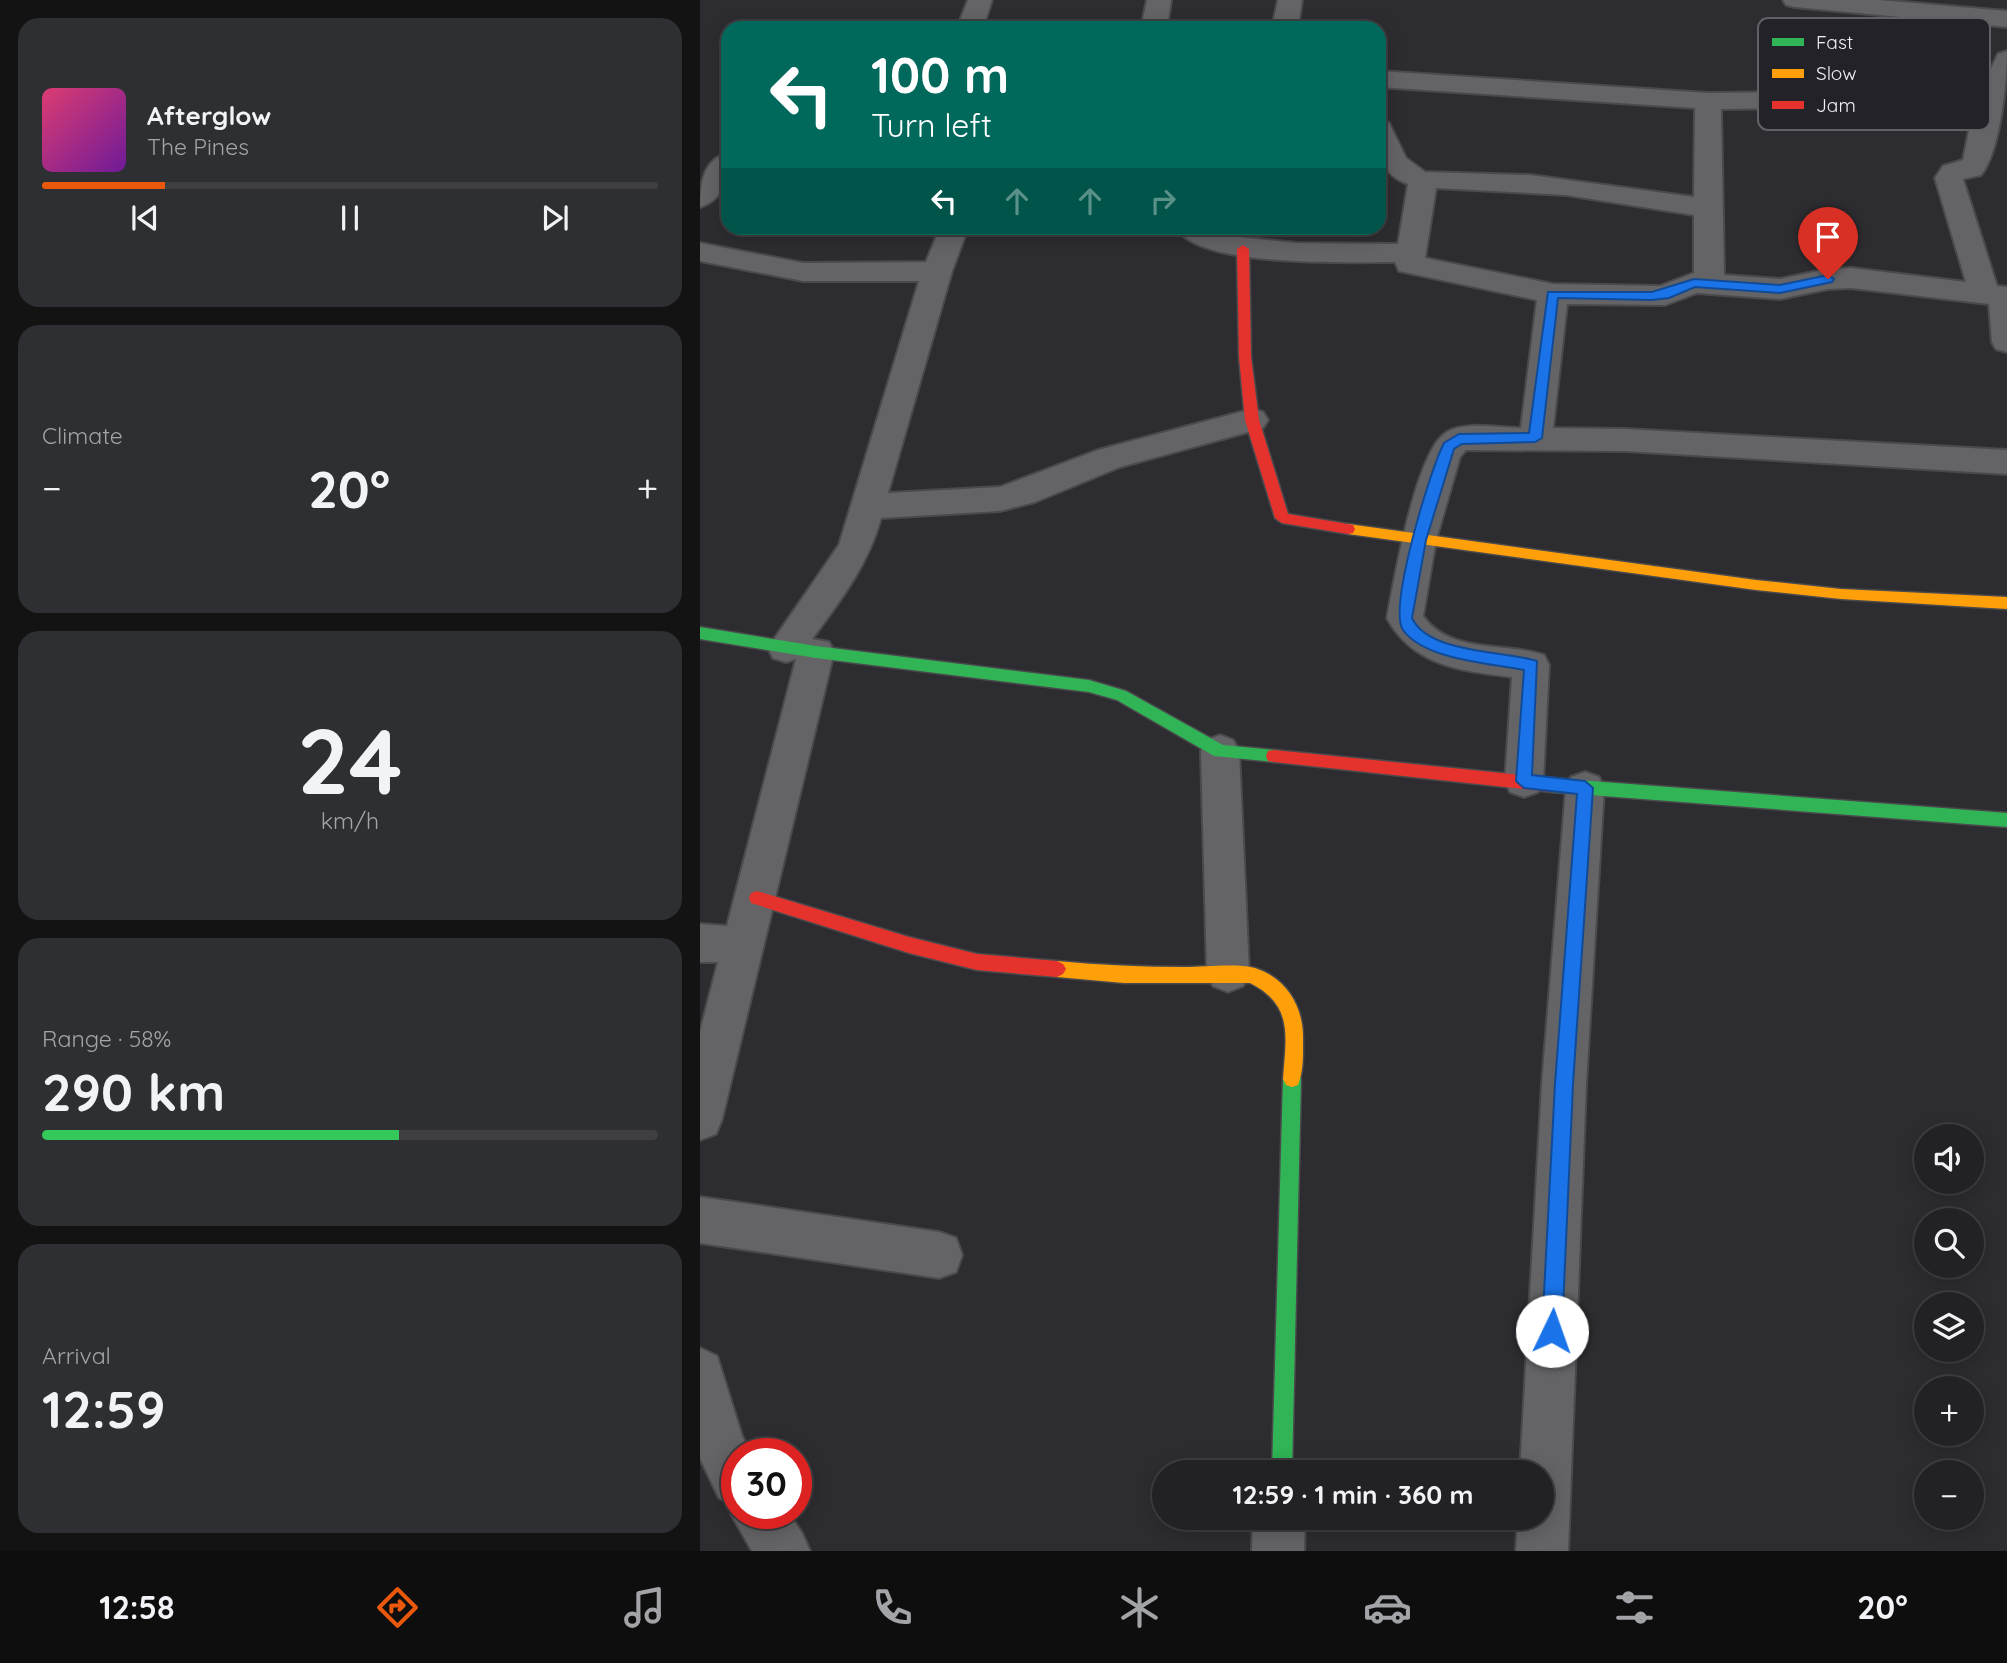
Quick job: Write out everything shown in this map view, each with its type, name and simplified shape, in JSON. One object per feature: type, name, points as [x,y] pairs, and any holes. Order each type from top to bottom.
[{"type":"street","points":[[972,21],[980,0]]},
{"type":"street","points":[[1155,21],[1159,0]]},
{"type":"street","points":[[1286,21],[1290,0]]},
{"type":"street","points":[[1795,0],[2007,19]]},
{"type":"street","points":[[1990,99],[2007,59]]},
{"type":"street","points":[[1386,79],[1708,101],[1758,100]]},
{"type":"street","points":[[1708,101],[1706,208],[1709,283]]},
{"type":"street","points":[[1983,130],[1977,162],[1971,169],[1953,172],[1949,178],[1998,296],[2007,342]]},
{"type":"street","points":[[1386,144],[1397,168],[1408,177],[1423,180],[1526,181],[1706,208]]},
{"type":"street","points":[[700,198],[721,170]]},
{"type":"street","points":[[1423,180],[1409,264],[1553,294],[1652,296],[1665,295],[1694,283],[1780,289],[1828,279],[1851,278],[1998,296]]},
{"type":"street","points":[[700,1119],[757,898],[801,650],[856,545],[937,271],[951,235]]},
{"type":"street","points":[[1201,235],[1243,249],[1411,253]]},
{"type":"street","points":[[1243,249],[1245,357],[1251,420],[1282,518],[1419,540],[1829,593],[2007,603]]},
{"type":"street","points":[[700,252],[803,272],[937,271]]},
{"type":"street","points":[[1535,438],[1553,294]]},
{"type":"street","points":[[869,506],[1000,499],[1023,493],[1110,458],[1251,420]]},
{"type":"street","points":[[1524,781],[1531,665],[1440,648],[1410,628],[1405,618],[1419,540],[1448,447],[1459,439],[1535,438],[2007,462]]},
{"type":"street","points":[[700,633],[801,650],[1089,686],[1121,695],[1220,751],[1585,788],[2007,820]]},
{"type":"street","points":[[1220,751],[1228,973]]},
{"type":"street","points":[[1542,1551],[1564,1084],[1585,788]]},
{"type":"street","points":[[757,898],[909,945],[977,962],[1124,975],[1252,975],[1278,987],[1287,996],[1294,1023],[1282,1460]]},
{"type":"street","points":[[700,943],[743,945]]},
{"type":"street","points":[[700,1220],[939,1255]]},
{"type":"street","points":[[700,1373],[721,1447]]},
{"type":"street","points":[[768,1529],[784,1551]]},
{"type":"street","points":[[1278,1551],[1279,1530]]},
{"type":"traffic: fast","points":[[700,633],[816,652],[1089,686],[1121,695],[1220,751],[1274,756]]},
{"type":"traffic: fast","points":[[1551,785],[2007,820]]},
{"type":"traffic: fast","points":[[1282,1460],[1292,1079]]},
{"type":"traffic: slow","points":[[1348,529],[1756,585],[1841,594],[2007,603]]},
{"type":"traffic: slow","points":[[1057,969],[1124,975],[1252,975],[1280,993],[1288,1005],[1294,1031],[1292,1079]]},
{"type":"traffic: jam","points":[[1243,249],[1245,357],[1252,420],[1282,518],[1348,529]]},
{"type":"traffic: jam","points":[[1274,756],[1551,785]]},
{"type":"traffic: jam","points":[[757,898],[909,945],[977,962],[1057,969]]},
{"type":"route","points":[[1552,1331],[1564,1084],[1585,788],[1524,781],[1531,665],[1440,648],[1424,640],[1410,628],[1405,618],[1419,540],[1448,447],[1459,439],[1535,438],[1553,294],[1652,296],[1665,295],[1694,283],[1780,289],[1828,279]]}]
